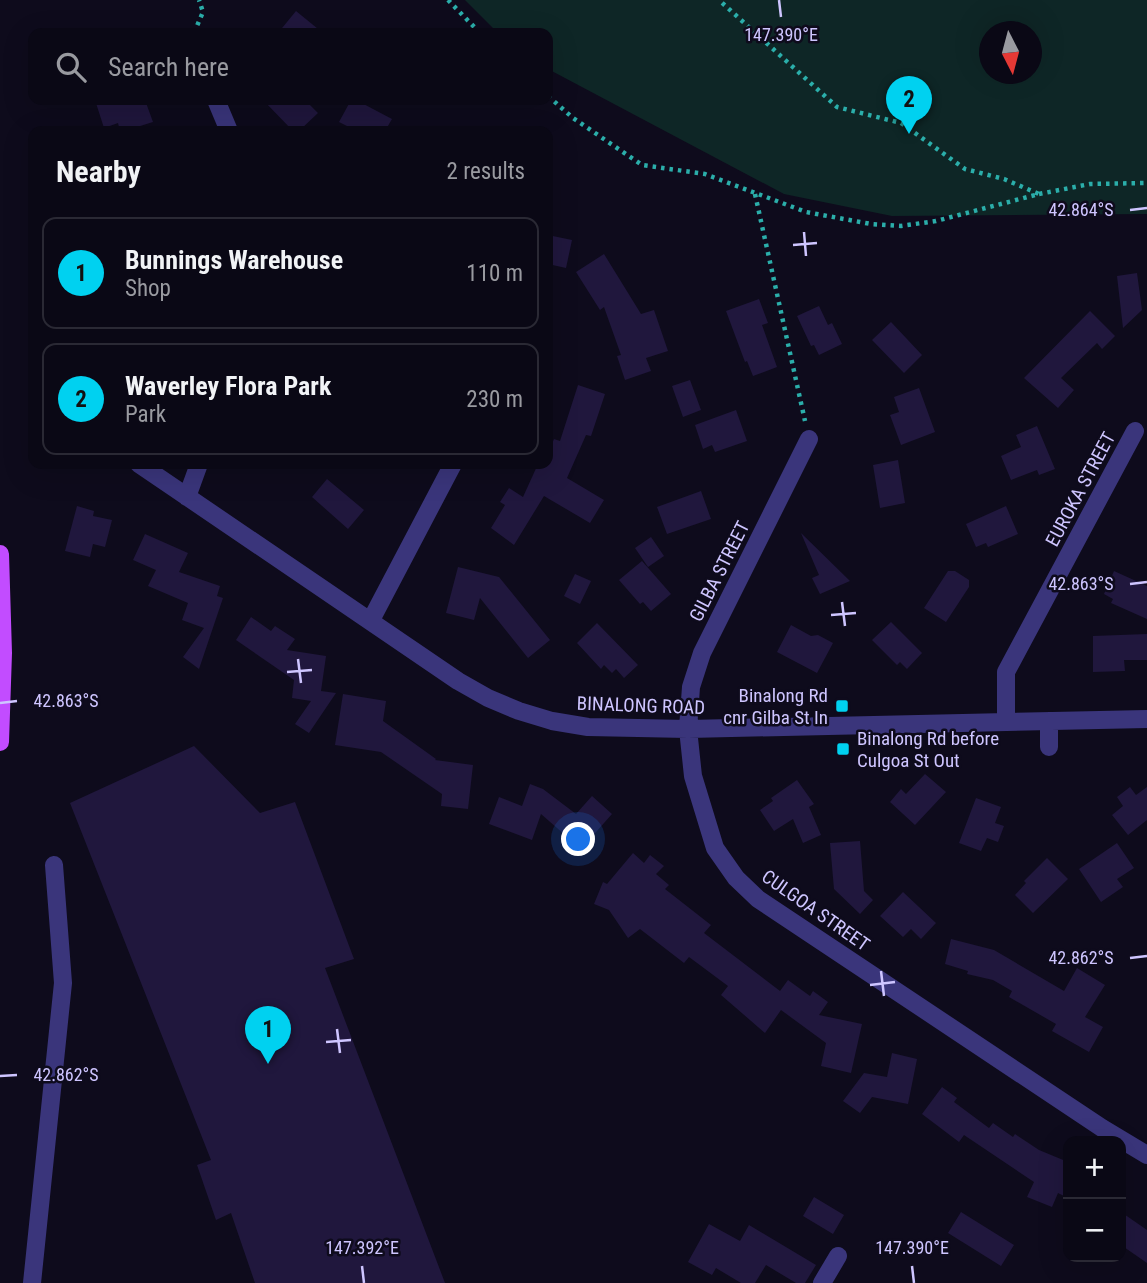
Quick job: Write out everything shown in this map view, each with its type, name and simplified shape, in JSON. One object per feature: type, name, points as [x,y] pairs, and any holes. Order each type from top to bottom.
[{"type":"main road","points":[[0,554],[3,653],[0,742]]},
{"type":"street","points":[[218,105],[227,126]]},
{"type":"street","name":"EUROKA STREET","points":[[1006,721],[1006,672],[1135,431]]},
{"type":"street","name":"GILBA STREET","points":[[688,729],[691,687],[702,653],[809,439]]},
{"type":"street","name":"BINALONG ROAD","points":[[146,469],[458,681],[488,698],[552,721],[588,727],[688,729],[1147,719]]},
{"type":"street","points":[[187,497],[197,469]]},
{"type":"street","points":[[371,620],[450,469]]},
{"type":"street","points":[[1049,721],[1049,747]]},
{"type":"street","name":"CULGOA STREET","points":[[688,729],[693,776],[715,848],[736,878],[758,899],[1102,1128],[1147,1155]]},
{"type":"street","points":[[32,1283],[63,983],[54,866]]},
{"type":"street","points":[[822,1283],[838,1256]]},
{"type":"path","points":[[196,28],[202,12],[199,0]]},
{"type":"path","points":[[448,0],[475,28]]},
{"type":"path","points":[[719,0],[837,107],[901,123],[965,169],[1004,178],[1039,194]]},
{"type":"path","points":[[553,100],[573,118],[642,165],[705,174],[806,212],[871,224],[901,226],[936,221],[1039,194],[1090,184],[1147,183]]},
{"type":"path","points":[[755,194],[809,439]]},
{"type":"green space","points":[[465,0],[1147,0],[1147,214],[892,216],[784,194],[553,72],[553,28],[493,28]]},
{"type":"building","points":[[296,11],[317,28],[282,28]]},
{"type":"building","points":[[97,105],[147,105],[153,122],[140,126],[119,126],[118,123],[103,126]]},
{"type":"building","points":[[268,105],[310,105],[318,113],[304,126],[288,126]]},
{"type":"building","points":[[348,105],[365,105],[392,119],[388,126],[347,126],[339,122]]},
{"type":"building","points":[[553,236],[572,240],[566,268],[553,265]]},
{"type":"building","points":[[604,254],[641,314],[654,310],[668,351],[646,358],[651,371],[625,380],[617,356],[621,355],[604,307],[600,310],[576,272]]},
{"type":"building","points":[[1137,273],[1142,310],[1123,328],[1117,276]]},
{"type":"building","points":[[759,299],[768,323],[762,325],[777,367],[753,376],[726,311]]},
{"type":"building","points":[[819,306],[828,325],[832,323],[842,344],[819,355],[814,345],[811,346],[797,316]]},
{"type":"building","points":[[1090,311],[1115,336],[1102,349],[1097,343],[1061,378],[1074,390],[1058,408],[1024,378]]},
{"type":"building","points":[[891,322],[922,355],[904,373],[872,340]]},
{"type":"building","points":[[690,380],[701,410],[683,417],[672,386]]},
{"type":"building","points":[[578,385],[605,394],[591,436],[586,435],[567,478],[604,500],[590,523],[544,496],[514,545],[491,528],[505,505],[500,502],[509,488],[523,497],[536,469],[553,469],[553,441],[554,439],[560,441]]},
{"type":"building","points":[[919,388],[935,432],[901,445],[890,415],[899,412],[894,397]]},
{"type":"building","points":[[736,410],[747,441],[715,452],[712,445],[703,449],[695,425]]},
{"type":"building","points":[[1037,426],[1055,469],[1039,475],[1037,470],[1011,480],[1001,456],[1021,447],[1016,435]]},
{"type":"building","points":[[898,460],[905,503],[880,508],[873,465]]},
{"type":"building","points":[[327,479],[364,510],[348,529],[312,497]]},
{"type":"building","points":[[701,491],[711,519],[667,534],[657,507]]},
{"type":"building","points":[[77,506],[94,511],[93,516],[112,520],[105,547],[93,544],[90,557],[65,551]]},
{"type":"building","points":[[1006,506],[1018,534],[988,547],[986,543],[976,547],[966,524]]},
{"type":"building","points":[[801,533],[850,581],[820,594],[812,578],[819,575]]},
{"type":"building","points":[[145,534],[188,553],[179,572],[220,586],[217,596],[223,598],[199,669],[183,657],[204,628],[182,620],[188,603],[148,586],[156,570],[133,560]]},
{"type":"building","points":[[651,537],[664,556],[648,567],[635,548]]},
{"type":"building","points":[[642,561],[671,594],[651,611],[643,602],[640,604],[619,580]]},
{"type":"building","points":[[458,567],[499,577],[550,640],[528,658],[480,598],[474,620],[446,613]]},
{"type":"building","points":[[948,571],[955,571],[969,580],[969,587],[946,622],[924,608]]},
{"type":"building","points":[[1114,571],[1147,586],[1147,619],[1111,603],[1113,599],[1104,594]]},
{"type":"building","points":[[575,574],[591,581],[580,604],[564,596]]},
{"type":"building","points":[[251,617],[271,631],[275,626],[295,639],[287,650],[326,656],[321,691],[336,693],[309,733],[295,724],[311,701],[292,698],[294,680],[236,640]]},
{"type":"building","points":[[891,622],[922,653],[907,669],[900,662],[897,665],[872,640]]},
{"type":"building","points":[[597,623],[638,665],[624,678],[616,669],[612,673],[604,665],[601,669],[577,643]]},
{"type":"building","points":[[791,625],[811,636],[818,635],[833,643],[817,673],[777,652]]},
{"type":"building","points":[[1147,634],[1147,660],[1124,660],[1125,671],[1093,672],[1093,636]]},
{"type":"building","points":[[343,694],[386,701],[383,721],[435,760],[473,765],[468,809],[441,806],[442,794],[381,752],[335,745]]},
{"type":"building","points":[[194,746],[260,813],[295,802],[354,959],[325,968],[445,1283],[255,1283],[231,1213],[216,1220],[197,1165],[211,1160],[70,803]]},
{"type":"building","points":[[925,774],[946,792],[915,825],[890,802],[901,789],[906,794]]},
{"type":"building","points":[[797,780],[814,804],[809,807],[821,835],[803,843],[793,819],[774,831],[760,810],[773,801],[771,798]]},
{"type":"building","points":[[530,784],[543,789],[576,814],[592,796],[612,814],[581,849],[541,814],[532,840],[489,824],[499,797],[522,806]]},
{"type":"building","points":[[1130,787],[1136,795],[1147,787],[1147,820],[1128,835],[1112,815],[1123,806],[1117,797]]},
{"type":"building","points":[[976,798],[1001,807],[995,823],[1004,826],[998,842],[987,838],[981,851],[959,843]]},
{"type":"building","points":[[860,841],[864,891],[873,900],[860,914],[834,889],[830,843]]},
{"type":"building","points":[[1117,843],[1134,868],[1117,879],[1123,887],[1101,902],[1079,869]]},
{"type":"building","points":[[633,853],[644,863],[650,855],[664,866],[656,874],[669,885],[665,889],[711,925],[704,933],[780,991],[788,980],[810,996],[813,991],[828,1002],[819,1015],[862,1024],[851,1073],[821,1066],[826,1043],[781,1010],[765,1033],[721,995],[728,986],[689,957],[684,963],[640,929],[628,938],[609,910],[594,904],[603,882],[607,884]]},
{"type":"building","points":[[1047,858],[1068,879],[1033,913],[1015,895],[1026,883],[1024,881]]},
{"type":"building","points":[[903,892],[936,923],[921,939],[911,929],[903,937],[880,916]]},
{"type":"building","points":[[951,939],[994,950],[1064,991],[1077,968],[1105,985],[1085,1017],[1103,1027],[1089,1052],[1052,1031],[1056,1024],[1009,997],[1012,991],[993,980],[967,974],[968,971],[945,964]]},
{"type":"building","points":[[892,1053],[917,1059],[908,1104],[872,1097],[860,1113],[843,1101],[864,1073],[887,1077]]},
{"type":"building","points":[[942,1087],[957,1098],[954,1102],[989,1128],[993,1123],[1013,1137],[1015,1134],[1039,1150],[1063,1160],[1063,1196],[1058,1193],[1052,1207],[1027,1197],[1034,1182],[964,1135],[959,1142],[922,1114]]},
{"type":"building","points":[[814,1197],[844,1215],[833,1234],[803,1216]]},
{"type":"building","points":[[961,1212],[1014,1245],[1001,1266],[948,1233]]},
{"type":"building","points":[[1126,1215],[1147,1230],[1147,1263],[1126,1248]]},
{"type":"building","points":[[709,1224],[740,1241],[749,1225],[816,1265],[805,1283],[796,1283],[766,1265],[755,1283],[741,1283],[716,1268],[712,1275],[688,1262]]},
{"type":"place","name":"Waverley Flora Park","points":[[909,134]]},
{"type":"place","name":"Binalong Rd cnr Gilba St In","points":[[842,706]]},
{"type":"place","name":"Binalong Rd before Culgoa St Out","points":[[843,749]]},
{"type":"place","name":"Bunnings Warehouse","points":[[268,1064]]}]
